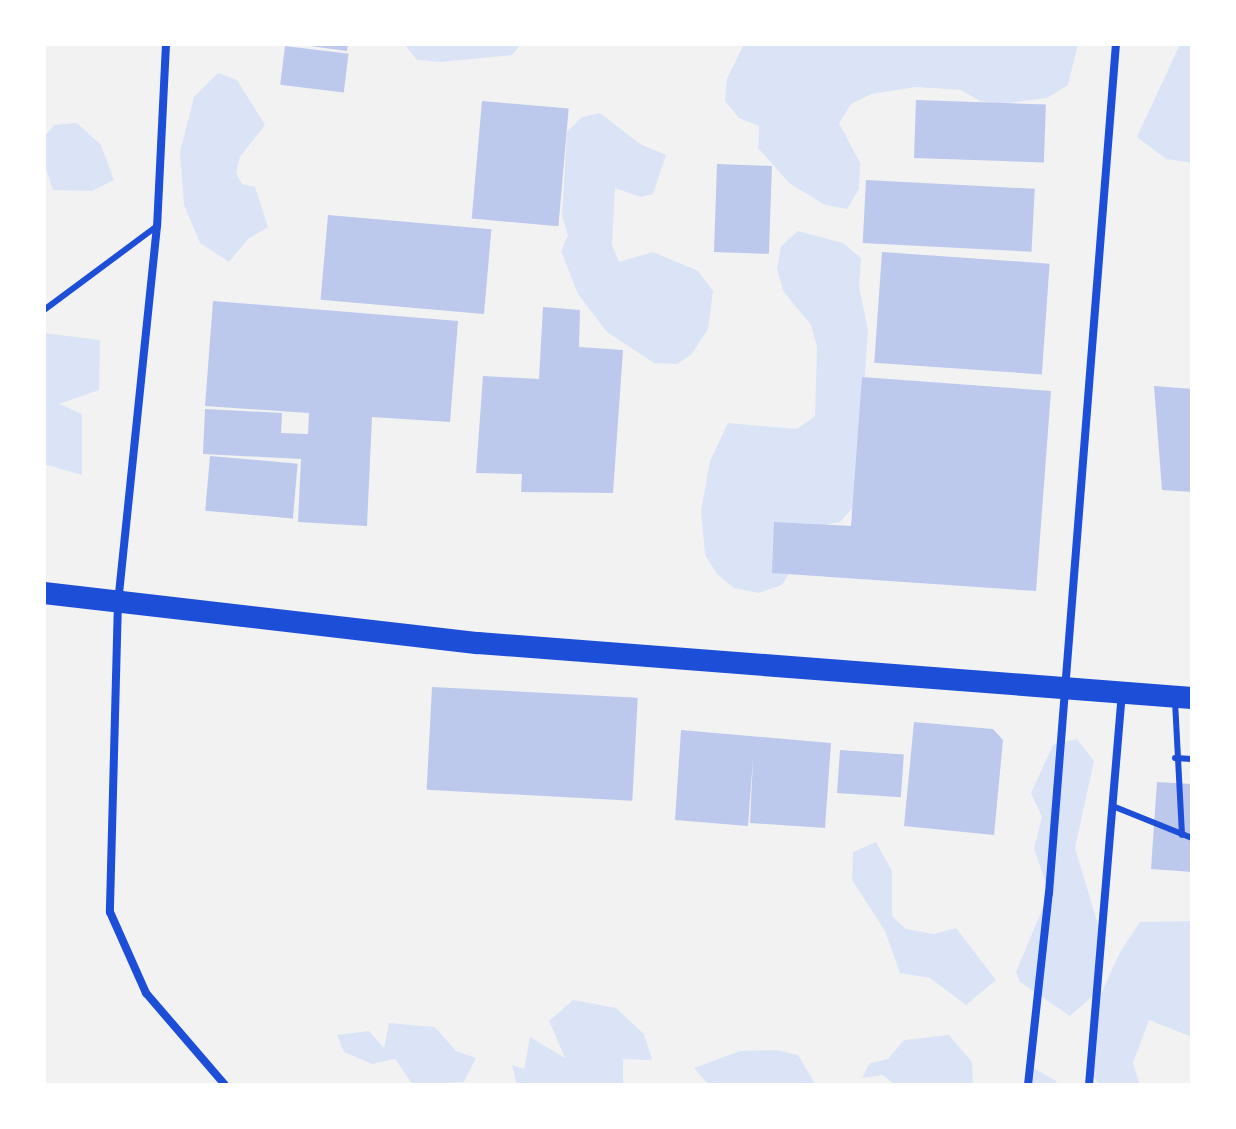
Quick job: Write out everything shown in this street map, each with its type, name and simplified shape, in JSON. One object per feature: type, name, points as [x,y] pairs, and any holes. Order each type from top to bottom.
[{"type":"highway","points":[[44,593],[478,643],[1064,686],[1122,696],[1184,698]]},
{"type":"street","points":[[166,44],[157,226],[118,601],[110,912],[146,993],[225,1085]]},
{"type":"street","points":[[1028,1085],[1116,44]]},
{"type":"street","points":[[1089,1085],[1115,807],[1122,696]]},
{"type":"lane","points":[[44,310],[157,226]]},
{"type":"lane","points":[[1182,835],[1175,758],[1184,698]]},
{"type":"lane","points":[[1175,758],[1192,759]]},
{"type":"lane","points":[[1115,807],[1192,838]]},
{"type":"shaded area","points":[[404,44],[521,44],[512,55],[441,62],[417,60]]},
{"type":"shaded area","points":[[744,44],[1078,44],[1068,85],[1047,98],[1001,104],[980,101],[961,90],[916,87],[871,94],[851,104],[839,123],[860,163],[859,189],[847,209],[825,205],[789,183],[758,148],[759,126],[739,118],[725,101],[727,79]]},
{"type":"shaded area","points":[[1180,44],[1192,44],[1192,163],[1166,159],[1137,137]]},
{"type":"shaded area","points":[[218,73],[237,80],[265,125],[240,157],[236,173],[242,184],[255,187],[268,227],[248,239],[229,262],[200,243],[184,205],[180,152],[194,97]]},
{"type":"shaded area","points":[[600,113],[640,144],[666,155],[653,194],[641,197],[615,188],[612,245],[619,262],[653,252],[698,271],[713,291],[708,329],[691,355],[677,364],[654,363],[607,332],[578,294],[561,251],[568,235],[562,216],[567,132],[582,117]]},
{"type":"shaded area","points":[[77,123],[101,145],[114,180],[92,191],[53,190],[44,164],[44,137],[54,125]]},
{"type":"shaded area","points":[[798,231],[843,243],[861,258],[859,287],[868,330],[856,504],[840,522],[817,527],[782,585],[759,593],[734,588],[717,574],[705,555],[701,511],[710,461],[728,423],[797,429],[815,416],[817,347],[811,325],[783,291],[777,269],[781,246]]},
{"type":"shaded area","points":[[44,333],[100,340],[99,390],[59,404],[82,414],[82,475],[44,464]]},
{"type":"shaded area","points":[[1077,739],[1094,761],[1075,848],[1103,941],[1098,991],[1070,1016],[1020,982],[1016,972],[1049,893],[1034,848],[1042,817],[1031,793],[1053,745]]},
{"type":"shaded area","points":[[876,842],[892,871],[892,916],[906,929],[934,934],[956,928],[996,980],[966,1005],[930,978],[900,973],[885,931],[852,880],[853,852]]},
{"type":"shaded area","points":[[1192,921],[1192,1037],[1149,1020],[1133,1063],[1140,1085],[1099,1085],[1090,1072],[1097,1003],[1120,952],[1140,922]]},
{"type":"shaded area","points":[[573,1000],[616,1008],[644,1034],[652,1060],[623,1059],[623,1085],[517,1085],[512,1065],[524,1069],[530,1037],[565,1058],[549,1021]]},
{"type":"shaded area","points":[[389,1023],[435,1027],[456,1051],[476,1058],[464,1082],[413,1085],[395,1059],[372,1064],[344,1052],[337,1035],[369,1031],[384,1048]]},
{"type":"shaded area","points":[[949,1035],[972,1062],[973,1085],[895,1085],[883,1075],[862,1078],[870,1063],[888,1059],[904,1040]]},
{"type":"shaded area","points":[[777,1050],[798,1055],[816,1085],[709,1085],[694,1068],[740,1051]]},
{"type":"shaded area","points":[[1030,1066],[1056,1081],[1058,1085],[1025,1085]]},
{"type":"building","points":[[295,44],[348,44],[347,51]]},
{"type":"building","points":[[285,46],[349,54],[344,93],[280,85]]},
{"type":"building","points":[[916,100],[1046,105],[1044,163],[914,158]]},
{"type":"building","points":[[482,101],[569,109],[558,226],[472,219]]},
{"type":"building","points":[[717,164],[772,166],[769,254],[714,252]]},
{"type":"building","points":[[866,180],[1035,189],[1031,252],[863,243]]},
{"type":"building","points":[[328,215],[491,229],[484,314],[321,300]]},
{"type":"building","points":[[882,252],[1050,264],[1042,374],[874,363]]},
{"type":"building","points":[[213,301],[458,321],[450,422],[372,417],[367,526],[298,522],[301,459],[203,454],[205,409],[282,413],[281,433],[308,434],[309,413],[205,406]]},
{"type":"building","points":[[543,307],[580,310],[579,347],[623,350],[613,493],[521,492],[522,474],[476,473],[483,376],[539,379]]},
{"type":"building","points":[[862,377],[1051,391],[1036,591],[772,573],[774,522],[851,526]]},
{"type":"building","points":[[1154,386],[1192,389],[1192,492],[1162,490]]},
{"type":"building","points":[[210,456],[298,464],[293,518],[205,511]]},
{"type":"building","points":[[432,687],[638,698],[632,801],[427,790]]},
{"type":"building","points":[[914,722],[993,729],[1003,740],[994,835],[904,826]]},
{"type":"building","points":[[681,730],[831,743],[825,828],[750,823],[753,759],[748,826],[675,820]]},
{"type":"building","points":[[840,750],[904,754],[901,797],[837,793]]},
{"type":"building","points":[[1157,782],[1192,784],[1192,872],[1151,869]]}]
